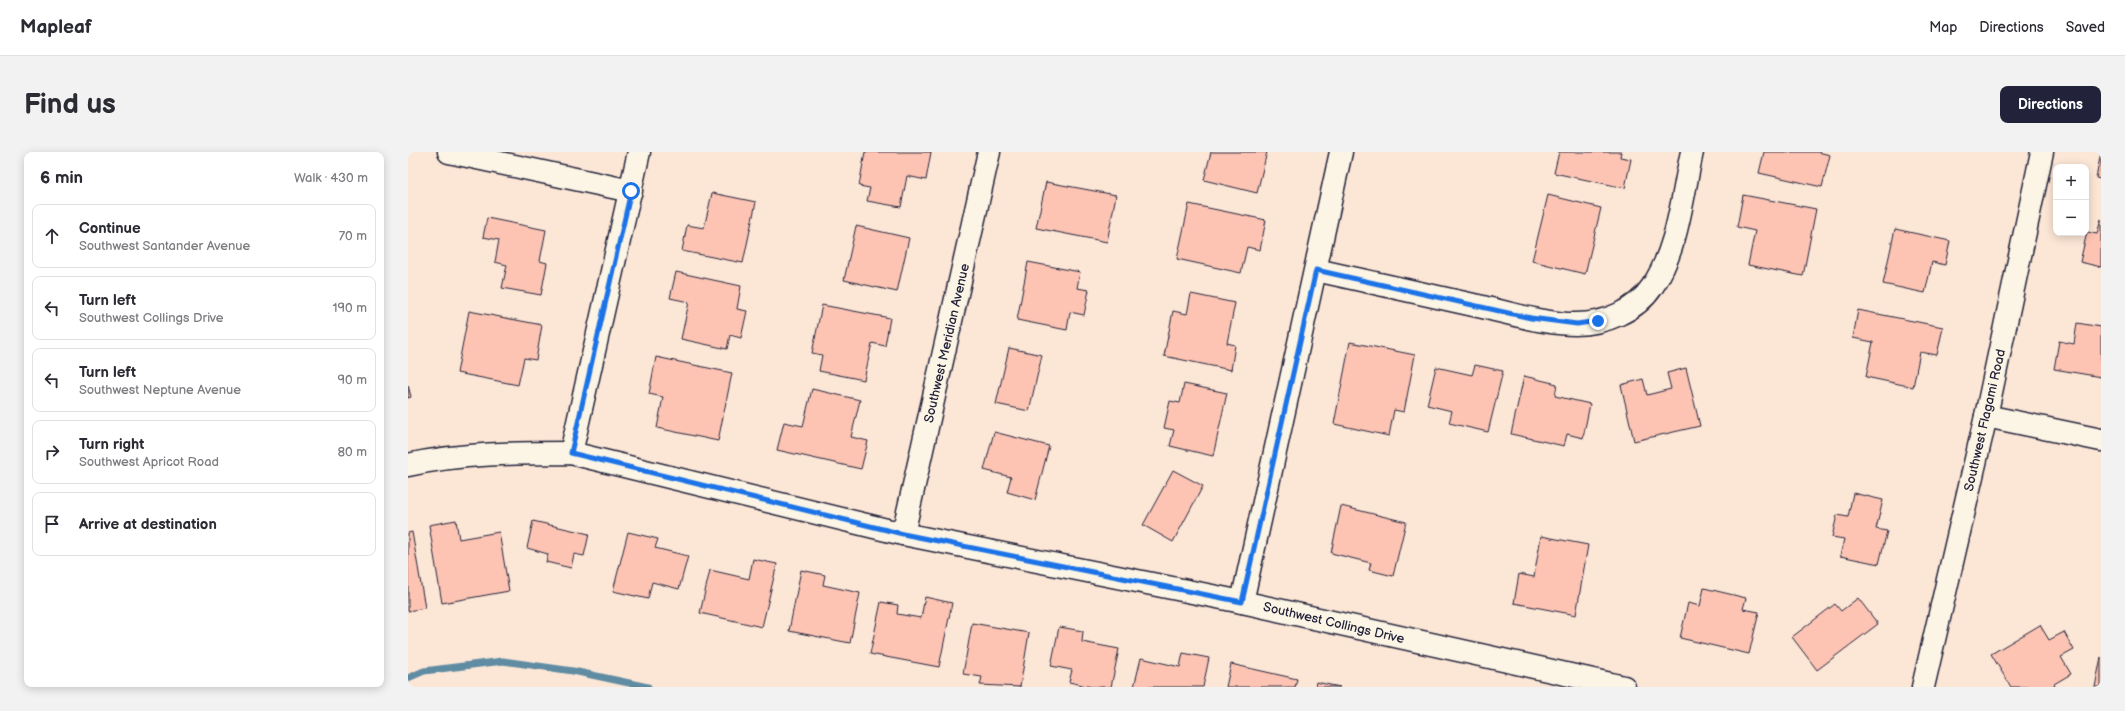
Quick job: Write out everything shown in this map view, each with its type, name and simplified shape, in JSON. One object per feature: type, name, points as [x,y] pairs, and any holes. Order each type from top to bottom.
[{"type":"street","points":[[449,152],[631,191]]},
{"type":"street","points":[[571,453],[639,152]]},
{"type":"street","name":"Southwest Meridian Avenue","points":[[903,534],[989,152]]},
{"type":"street","points":[[1242,602],[1341,152]]},
{"type":"street","points":[[1316,270],[1531,318],[1577,324],[1598,321],[1620,314],[1637,304],[1652,288],[1673,240],[1692,152]]},
{"type":"street","name":"Southwest Flagami Road","points":[[1922,687],[1986,416],[2042,152]]},
{"type":"street","points":[[1986,416],[2101,440]]},
{"type":"street","name":"Southwest Collings Drive","points":[[408,465],[453,458],[520,452],[571,453],[903,534],[1242,602],[1624,687]]},
{"type":"building","points":[[865,152],[931,152],[926,180],[907,176],[901,207],[867,201],[870,188],[859,186]]},
{"type":"building","points":[[1211,152],[1267,152],[1257,193],[1204,180]]},
{"type":"building","points":[[1559,152],[1621,152],[1620,157],[1631,159],[1625,188],[1554,173]]},
{"type":"building","points":[[1764,152],[1818,152],[1830,155],[1822,187],[1759,173]]},
{"type":"building","points":[[2101,152],[2101,179],[2096,178]]},
{"type":"building","points":[[1046,182],[1116,195],[1107,242],[1036,228]]},
{"type":"building","points":[[712,193],[756,202],[743,263],[682,251],[687,225],[704,228]]},
{"type":"building","points":[[1548,195],[1601,208],[1585,274],[1532,261]]},
{"type":"building","points":[[1743,195],[1816,209],[1803,276],[1748,265],[1755,231],[1737,227]]},
{"type":"building","points":[[1189,204],[1266,220],[1260,250],[1247,247],[1241,273],[1177,259]]},
{"type":"building","points":[[487,218],[546,230],[540,261],[547,263],[541,295],[502,288],[507,265],[495,262],[499,240],[483,237]]},
{"type":"building","points":[[2101,219],[2101,267],[2080,262],[2086,236],[2089,236],[2089,232],[2097,234]]},
{"type":"building","points":[[856,226],[909,238],[897,292],[844,280]]},
{"type":"building","points":[[1895,229],[1950,241],[1945,265],[1932,262],[1925,293],[1883,284]]},
{"type":"building","points":[[1028,262],[1080,272],[1077,288],[1089,290],[1084,315],[1070,312],[1067,330],[1017,320]]},
{"type":"building","points":[[676,272],[741,286],[737,309],[747,311],[741,338],[730,335],[727,349],[681,339],[689,302],[670,298]]},
{"type":"building","points":[[1191,294],[1235,303],[1227,343],[1235,345],[1231,370],[1164,356],[1173,311],[1187,314]]},
{"type":"building","points":[[822,305],[890,318],[885,346],[872,343],[864,380],[819,371],[822,355],[812,353]]},
{"type":"building","points":[[1858,310],[1943,327],[1937,355],[1920,352],[1913,387],[1866,377],[1873,342],[1853,338]]},
{"type":"building","points":[[469,311],[542,325],[536,360],[524,358],[518,385],[457,373]]},
{"type":"building","points":[[2077,323],[2101,327],[2101,377],[2054,369],[2059,341],[2074,344]]},
{"type":"building","points":[[1350,342],[1415,355],[1404,412],[1394,410],[1389,436],[1334,424]]},
{"type":"building","points":[[1009,348],[1042,355],[1029,411],[996,404]]},
{"type":"building","points":[[656,357],[732,373],[718,441],[657,428],[663,397],[649,394]]},
{"type":"building","points":[[1475,365],[1503,371],[1488,432],[1449,423],[1452,411],[1427,405],[1436,367],[1472,375]]},
{"type":"building","points":[[1686,368],[1700,426],[1634,441],[1621,385],[1643,379],[1647,395],[1671,389],[1667,373]]},
{"type":"building","points":[[1524,376],[1557,384],[1555,396],[1590,404],[1583,438],[1567,434],[1564,446],[1511,434]]},
{"type":"building","points":[[1184,384],[1227,393],[1213,456],[1170,446],[1174,430],[1164,428],[1170,401],[1180,403]]},
{"type":"building","points":[[408,385],[411,397],[408,398]]},
{"type":"building","points":[[812,389],[860,400],[851,437],[868,441],[861,469],[777,450],[784,422],[803,426]]},
{"type":"building","points":[[994,432],[1049,446],[1035,500],[1007,492],[1011,477],[984,470]]},
{"type":"building","points":[[1173,470],[1203,486],[1173,542],[1143,525]]},
{"type":"building","points":[[1853,493],[1883,500],[1876,529],[1887,531],[1879,564],[1840,556],[1844,539],[1832,537],[1837,515],[1848,517]]},
{"type":"building","points":[[1341,506],[1406,522],[1393,576],[1369,570],[1371,563],[1331,553]]},
{"type":"building","points":[[456,520],[459,539],[499,532],[509,591],[442,603],[429,525]]},
{"type":"building","points":[[533,521],[589,534],[584,556],[574,554],[571,568],[546,562],[548,554],[527,548]]},
{"type":"building","points":[[412,532],[425,608],[408,611],[408,533]]},
{"type":"building","points":[[628,532],[658,539],[655,548],[688,556],[679,589],[652,582],[648,599],[613,591]]},
{"type":"building","points":[[1541,536],[1588,545],[1576,615],[1514,603],[1519,574],[1534,577]]},
{"type":"building","points":[[753,559],[777,564],[762,627],[700,613],[710,570],[749,579]]},
{"type":"building","points":[[801,570],[825,575],[823,585],[860,593],[850,643],[789,631]]},
{"type":"building","points":[[1704,588],[1746,598],[1743,609],[1759,612],[1749,654],[1680,638],[1688,603],[1700,606]]},
{"type":"building","points":[[925,597],[952,603],[939,667],[870,654],[881,602],[898,605],[897,614],[921,618]]},
{"type":"building","points":[[1858,598],[1878,624],[1817,670],[1792,637],[1835,604],[1841,611]]},
{"type":"building","points":[[972,623],[1029,633],[1020,687],[980,685],[982,677],[963,674]]},
{"type":"building","points":[[2040,625],[2049,640],[2064,632],[2074,650],[2061,657],[2071,674],[2054,684],[2055,687],[2011,687],[1991,654]]},
{"type":"building","points":[[1059,627],[1083,631],[1082,642],[1119,649],[1111,687],[1092,687],[1069,682],[1072,670],[1051,666]]},
{"type":"building","points":[[1183,653],[1209,658],[1203,687],[1134,687],[1141,658],[1180,667]]},
{"type":"building","points":[[2101,657],[2101,687],[2095,687]]},
{"type":"building","points":[[1231,664],[1297,679],[1295,687],[1226,687]]},
{"type":"building","points":[[1316,682],[1340,687],[1315,687]]},
{"type":"waterway","points":[[408,678],[424,671],[503,661],[573,671],[648,687]]},
{"type":"route","points":[[631,191],[571,453],[903,534],[1242,602],[1316,270],[1531,318],[1577,324],[1598,321]]}]
